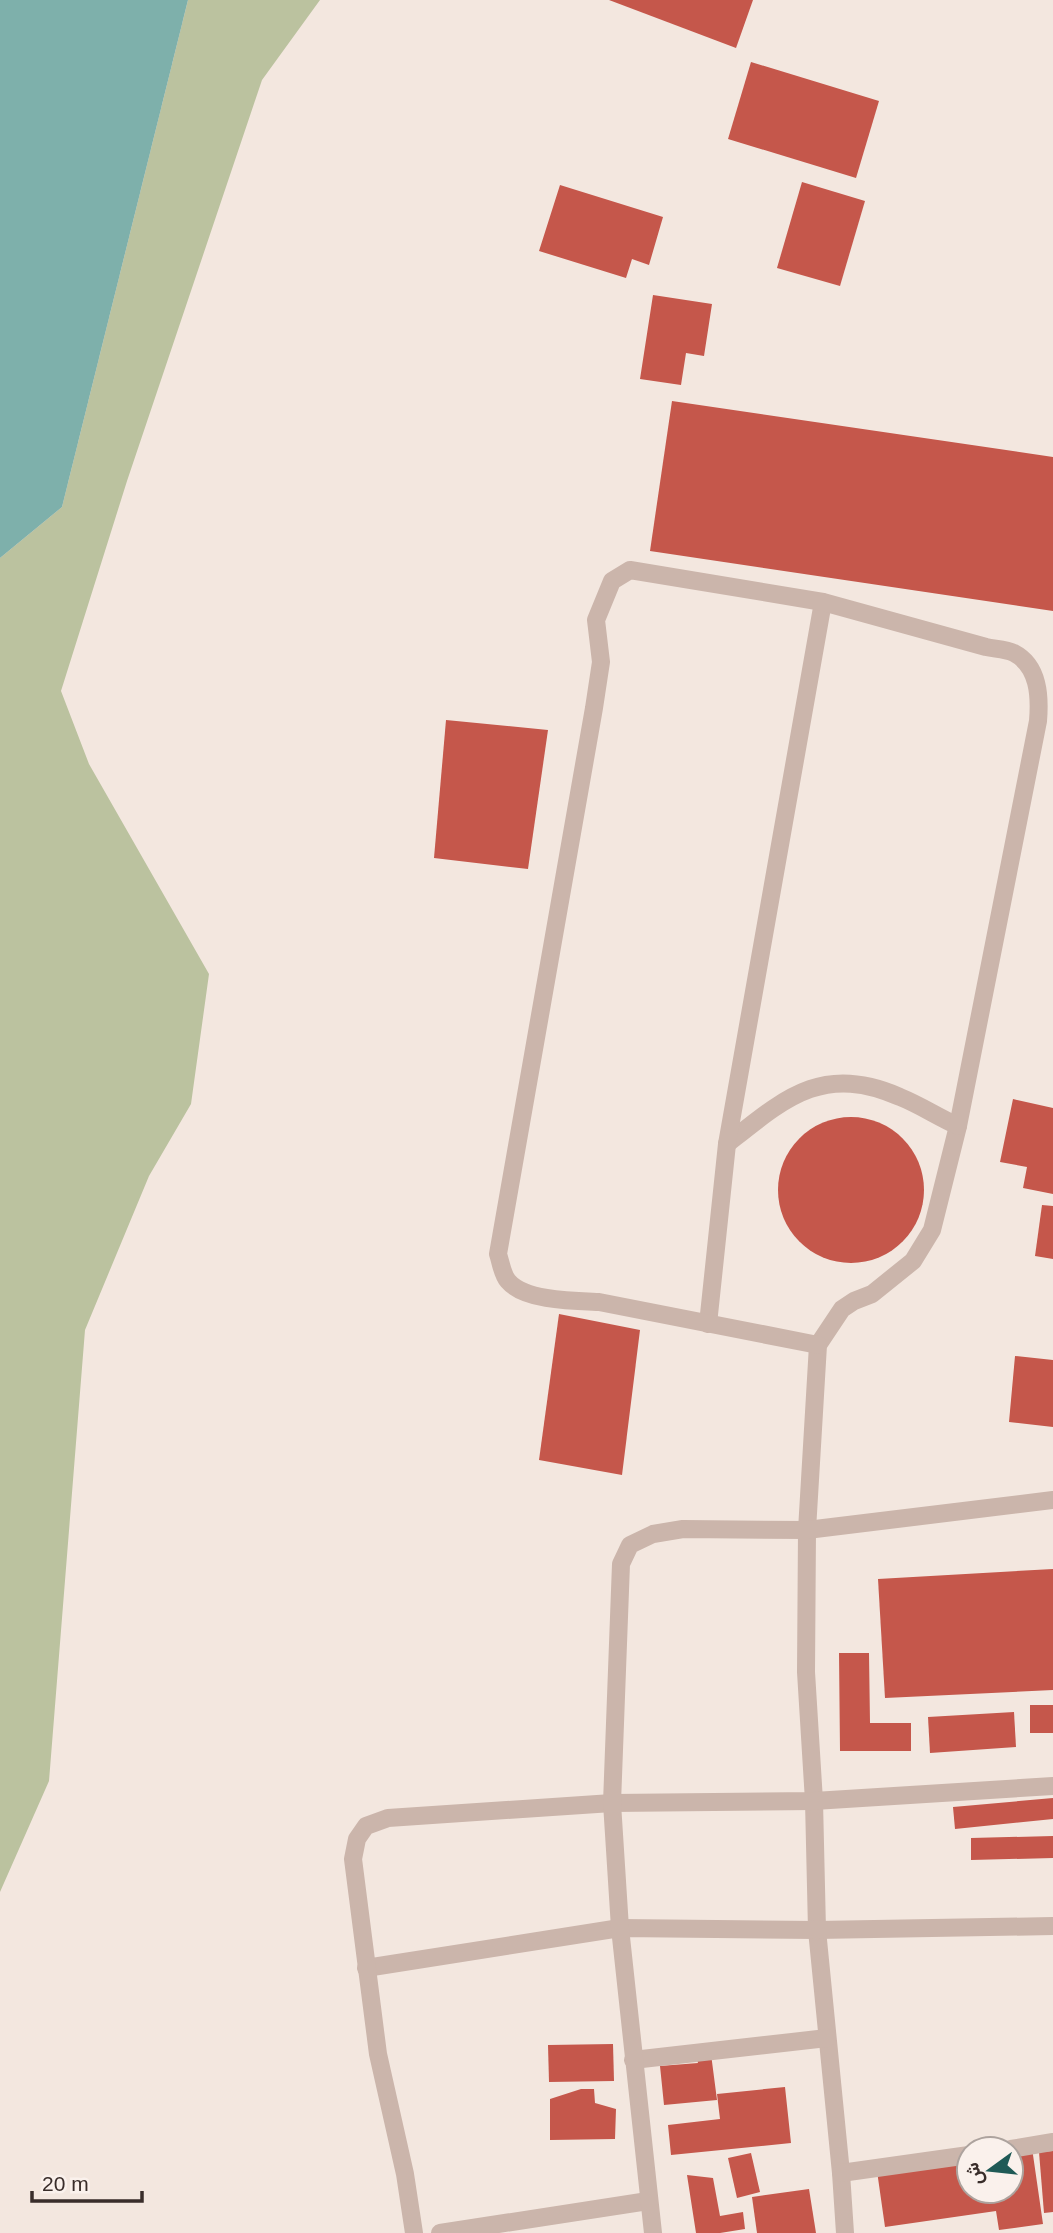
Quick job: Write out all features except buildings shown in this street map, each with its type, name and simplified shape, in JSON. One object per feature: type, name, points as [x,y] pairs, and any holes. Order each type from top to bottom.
[{"type":"street","points":[[818,1345],[599,1303],[562,1301],[535,1295],[515,1288],[505,1278],[498,1254],[594,708],[601,662],[596,621],[612,581],[631,570],[823,601],[986,648],[1014,653],[1031,669],[1040,695],[1033,752],[958,1126],[932,1230],[913,1261],[872,1294],[854,1301],[842,1310],[818,1345],[807,1530],[806,1672],[814,1801],[817,1930],[845,2233]]},
{"type":"street","points":[[708,1324],[727,1144],[823,601]]},
{"type":"street","points":[[727,1144],[797,1093],[830,1083],[864,1084],[900,1097],[958,1126]]},
{"type":"street","points":[[653,2233],[620,1928],[612,1803],[621,1564],[630,1545],[653,1534],[683,1529],[807,1530],[1053,1500]]},
{"type":"street","points":[[414,2233],[405,2174],[378,2053],[353,1859],[357,1839],[366,1826],[388,1818],[612,1803],[814,1801],[1053,1786]]},
{"type":"street","points":[[366,1968],[620,1928],[817,1930],[1053,1926]]},
{"type":"street","points":[[633,2060],[827,2038]]},
{"type":"street","points":[[1025,2147],[1053,2142]]},
{"type":"street","points":[[841,2173],[955,2157]]},
{"type":"street","points":[[440,2233],[648,2201]]},
{"type":"green space","points":[[188,0],[320,0],[262,80],[127,481],[61,691],[89,764],[209,974],[191,1104],[149,1176],[85,1330],[49,1781],[0,1892],[0,558],[62,507]]},
{"type":"water","points":[[0,0],[188,0],[62,507],[0,558]]}]
